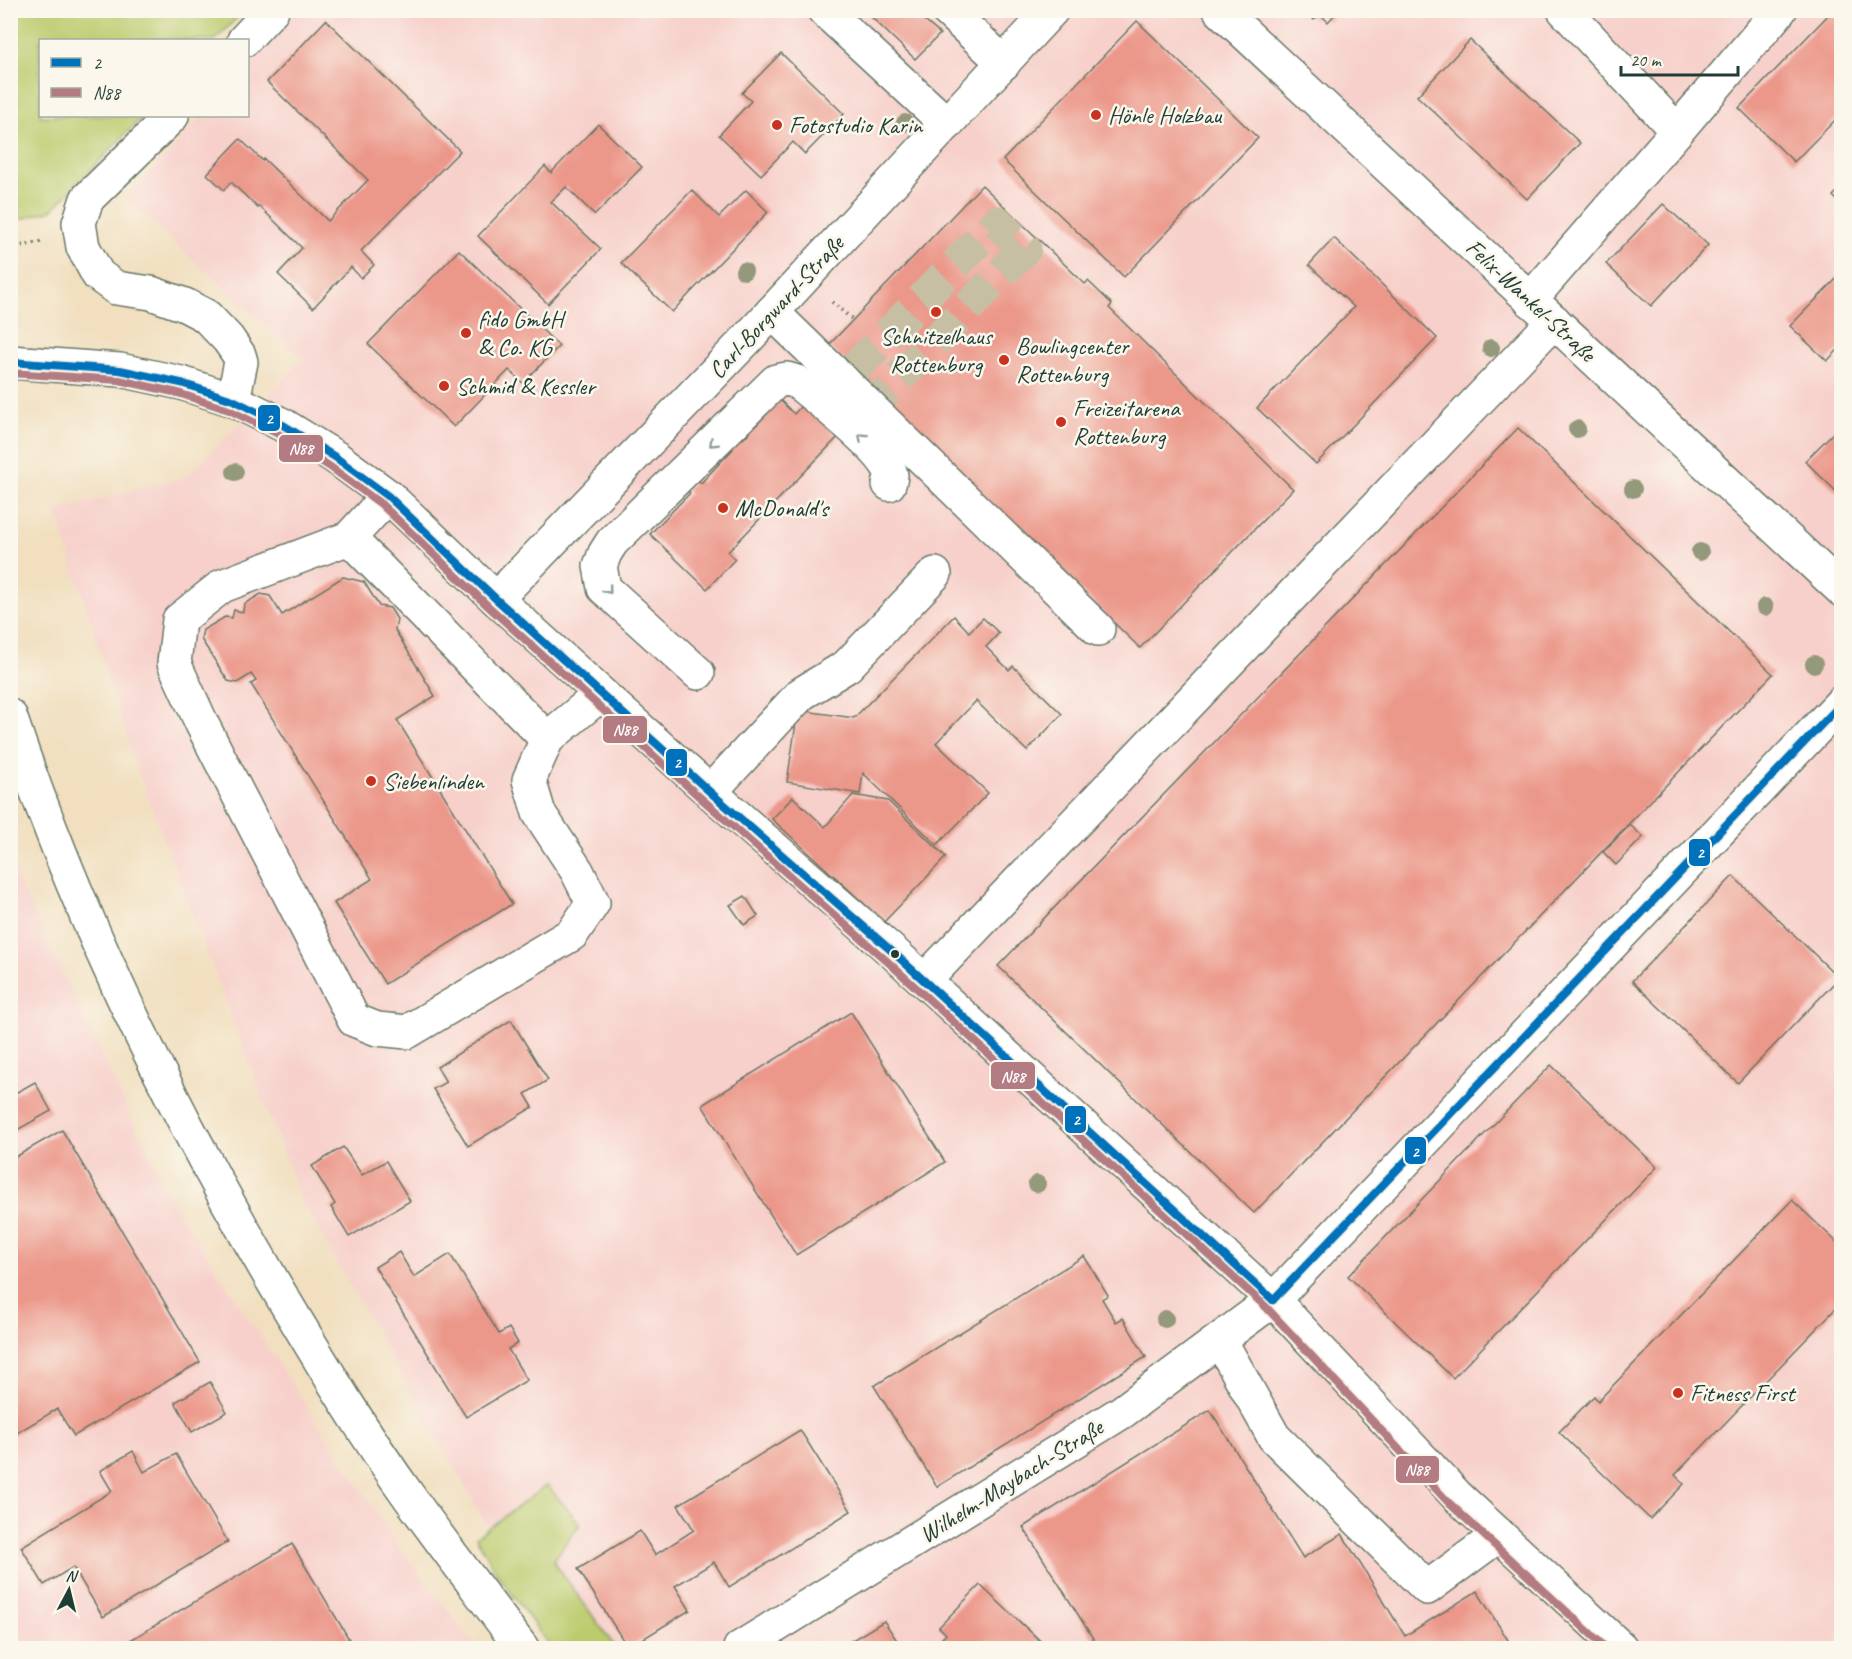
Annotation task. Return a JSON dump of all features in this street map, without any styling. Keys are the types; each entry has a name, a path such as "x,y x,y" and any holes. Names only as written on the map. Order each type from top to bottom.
{"street":[{"path":"245,39 272,10"},
{"path":"824,10 946,124"},
{"path":"947,10 1004,63"},
{"name":"Carl-Borgward-Straße","path":"496,599 772,312 1052,10"},
{"name":"Felix-Wankel-Straße","path":"1220,10 1842,590"},
{"path":"1564,10 1677,131"},
{"path":"1530,300 1780,10"},
{"path":"171,117 87,199 79,223 82,247 98,275 116,288 151,294 185,305 206,316 228,339 239,355 241,362 233,400"},
{"path":"772,312 847,375 875,402 1098,629"},
{"path":"924,981 1554,321"},
{"path":"10,362 120,370 181,383 233,400 283,425 335,457 388,496 496,599 924,981 1273,1300 1457,1496 1621,1648"},
{"path":"698,673 604,588 600,566 605,553 620,534 776,381 787,379 797,382 876,450 887,464 891,475 889,484"},
{"path":"388,496 349,538 222,586 179,620 174,663 202,724 354,1020 377,1029 407,1032 572,934 593,903 577,871 539,813 529,780 547,739 601,694"},
{"path":"349,538 547,739"},
{"path":"710,792 801,694 847,666 935,574"},
{"path":"1273,1300 1842,702"},
{"path":"10,716 95,936 164,1082 230,1208 378,1451 409,1497 522,1648"},
{"name":"Wilhelm-Maybach-Straße","path":"740,1648 1122,1412 1273,1300"},
{"path":"1220,1340 1274,1437 1427,1588 1499,1536"}],"shaded area":[{"path":"298,11 1841,11 1841,1648 580,1648 498,1545 302,1202 136,767 56,511 187,476 303,359 126,199 201,117 249,117 249,65"},
{"path":"10,858 18,880 172,1202 400,1548 477,1648 11,1648"}],"green space":[{"path":"11,10 244,10 216,39 39,39 39,117 142,117 52,210 11,222"},
{"path":"547,1485 580,1524 553,1561 616,1648 551,1648 496,1572 476,1537"}],"building":[{"path":"864,10 912,10 940,34 915,59"},
{"path":"1304,10 1339,10 1328,22 1320,14 1314,20"},
{"path":"1833,10 1842,10 1842,113 1794,162 1739,108"},
{"path":"326,20 460,151 361,251 374,265 361,278 351,267 313,308 278,274 302,248 231,182 224,190 207,174 240,139 328,221 368,180 267,82"},
{"path":"1137,21 1258,138 1124,277 1003,160"},
{"path":"1470,40 1580,143 1527,199 1417,96"},
{"path":"781,53 844,114 805,154 793,142 761,175 719,135 751,101 742,93"},
{"path":"598,124 642,167 595,215 566,187 551,202 601,249 548,304 478,236 545,166 551,173"},
{"name":"Freizeitarena Rottenburg","path":"982,185 1085,284 1088,281 1112,304 1109,308 1293,489 1140,648 828,346"},
{"path":"1842,187 1842,205 1833,196"},
{"path":"692,190 719,217 746,190 768,212 672,312 621,263"},
{"path":"1663,204 1708,245 1651,306 1606,264"},
{"path":"1334,238 1437,338 1316,464 1257,408 1354,307 1309,265"},
{"path":"459,250 559,346 523,383 509,370 454,427 368,344"},
{"path":"1842,273 1842,346 1827,361 1790,326"},
{"name":"McDonald's","path":"780,400 794,414 804,403 838,437 728,552 735,559 707,589 650,534 690,493 687,490 697,479 701,483 733,449 729,446 739,435 743,439"},
{"path":"1842,424 1842,497 1805,461"},
{"path":"1518,428 1773,674 1254,1213 998,966"},
{"path":"343,577 364,582 379,606 390,608 397,619 395,630 435,696 397,720 512,904 385,984 334,903 372,879 251,684 256,681 251,674 237,683 228,681 201,639 203,630 225,617 232,618 234,610 243,612 244,604 261,594 270,596 282,615"},
{"path":"954,616 969,632 983,618 999,633 986,647 1009,670 1013,666 1062,714 1027,751 976,701 936,743 988,793 937,845 863,773 860,794 787,782 798,710 854,718"},
{"path":"853,795 888,801 946,857 884,922 772,819 793,797 825,827"},
{"path":"1630,825 1643,837 1616,865 1603,852"},
{"path":"1733,876 1839,978 1738,1083 1632,981"},
{"path":"745,896 758,916 744,925 730,905"},
{"path":"851,1012 945,1162 796,1255 702,1105"},
{"path":"511,1020 548,1080 525,1094 533,1107 468,1146 433,1089 446,1082 437,1067"},
{"path":"1551,1065 1657,1167 1453,1378 1348,1276"},
{"path":"35,1082 51,1111 10,1134 10,1096"},
{"path":"62,1130 200,1362 74,1436 57,1409 10,1437 10,1160"},
{"path":"343,1147 362,1175 386,1161 410,1201 349,1237 331,1207 335,1204 312,1166"},
{"path":"1792,1200 1842,1247 1842,1302 1675,1475 1684,1484 1650,1519 1559,1432 1594,1396 1598,1401"},
{"path":"399,1252 414,1277 450,1254 499,1334 509,1328 518,1343 508,1349 527,1380 466,1417 375,1267"},
{"path":"1084,1256 1108,1295 1102,1299 1116,1322 1123,1318 1146,1357 937,1487 874,1386"},
{"path":"210,1382 227,1412 192,1432 175,1402"},
{"path":"1210,1410 1303,1558 1342,1534 1405,1636 1477,1591 1513,1648 1099,1648 1023,1527"},
{"path":"800,1430 851,1511 729,1587 714,1562 675,1586 690,1610 628,1648 578,1569 640,1531 655,1555 694,1530 678,1505"},
{"path":"133,1451 144,1472 176,1454 228,1542 103,1617 73,1567 44,1585 21,1547 112,1491 100,1471"},
{"path":"292,1544 349,1639 334,1648 117,1648"},
{"path":"980,1585 1048,1648 934,1647 946,1634 939,1627"},
{"path":"884,1621 902,1648 839,1648"}],"tunnel":[{"path":"853,370 997,222 1025,249 880,397"}],"transit line":[{"name":"2","path":"10,362 120,370 181,383 233,400 283,425 335,457 388,496 496,599 710,792 895,954 1273,1300"},
{"name":"N88","path":"10,373 119,380 178,393 229,410 278,434 329,466 381,504 489,607 703,800 888,962 1266,1307 1449,1503 1606,1648"},
{"name":"2","path":"1273,1300 1842,703"}],"place":[{"name":"Hönle Holzbau","path":"1096,115"},
{"name":"Fotostudio Karin","path":"777,125"},
{"name":"Schnitzelhaus Rottenburg","path":"936,312"},
{"name":"fido GmbH & Co. KG","path":"466,333"},
{"name":"Bowlingcenter Rottenburg","path":"1004,360"},
{"name":"Schmid & Kessler","path":"444,386"},
{"name":"Freizeitarena Rottenburg","path":"1061,422"},
{"name":"McDonald's","path":"723,508"},
{"name":"Siebenlinden","path":"371,781"},
{"name":"Fitness First","path":"1678,1393"}]}
